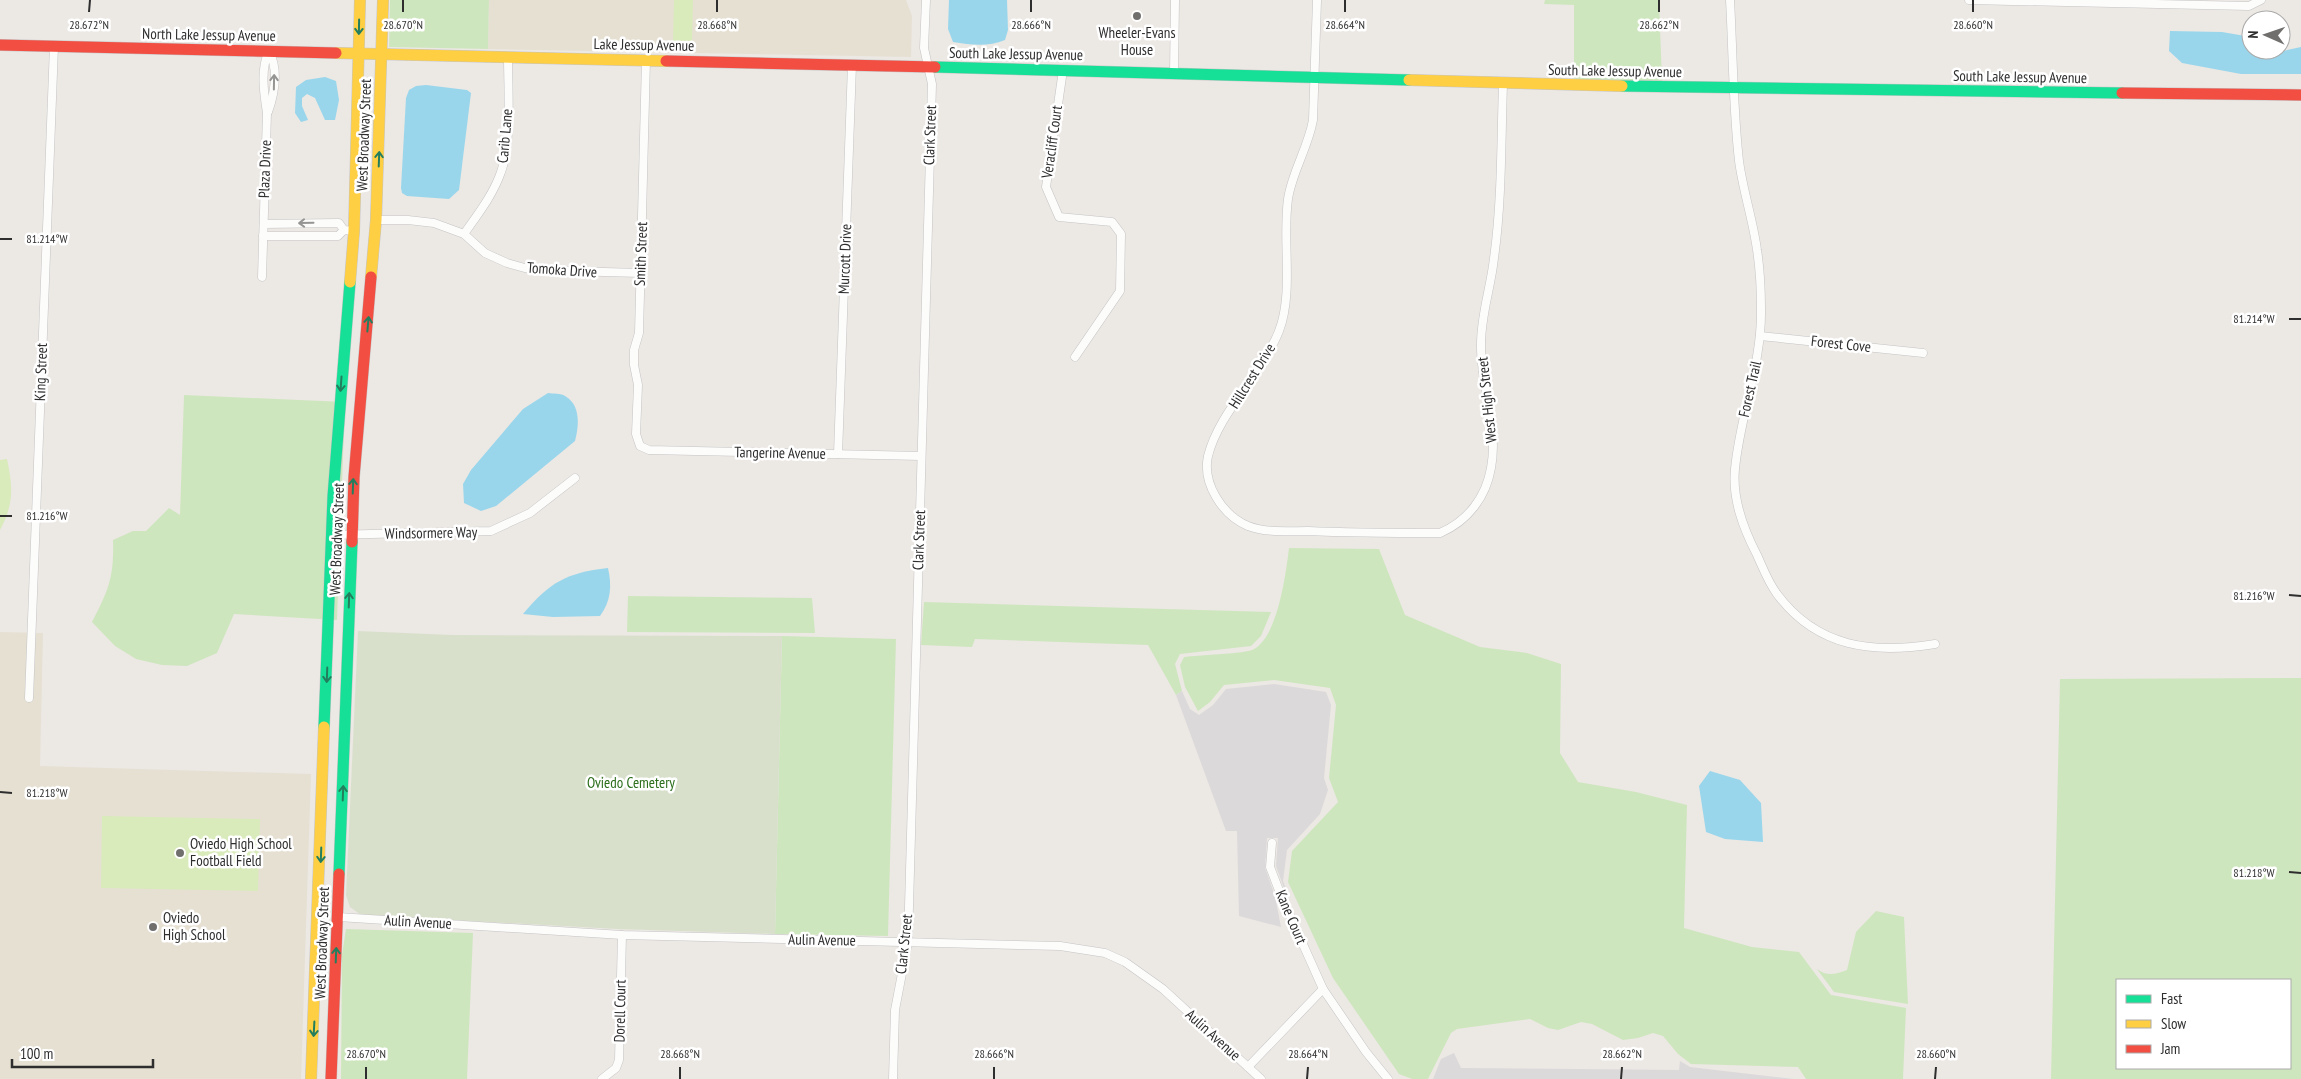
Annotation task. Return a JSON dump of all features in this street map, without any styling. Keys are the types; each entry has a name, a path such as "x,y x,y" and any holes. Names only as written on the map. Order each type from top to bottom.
{"street":[{"name":"West Broadway Street","path":"311,1079 317,962 331,535 341,380 360,0"},
{"name":"West Broadway Street","path":"331,1079 354,477 376,220 383,0"},
{"name":"Clark Street","path":"893,1079 895,1010 908,942 932,84 924,48 926,0"},
{"path":"1174,73 1175,0"},
{"name":"Hillcrest Drive","path":"1317,0 1316,76 1313,120 1309,139 1293,180 1288,200 1285,308 1280,329 1270,352 1216,435 1208,457 1207,478 1216,499 1230,514 1246,525 1274,530 1368,533"},
{"name":"Forest Trail","path":"1730,0 1739,163 1757,250 1761,310 1757,361 1739,438 1735,470 1736,497 1746,534 1775,592 1788,609 1811,627 1852,645 1896,650 1935,644"},
{"path":"1969,0 2249,6 2260,0"},
{"name":"North Lake Jessup Avenue","path":"0,45 358,54"},
{"name":"King Street","path":"29,698 54,46"},
{"name":"Plaza Drive","path":"262,277 267,113 274,94 275,62 269,52"},
{"name":"Lake Jessup Avenue","path":"358,54 929,67"},
{"name":"Carib Lane","path":"464,234 493,191 502,170 508,120 508,58"},
{"name":"Smith Street","path":"640,446 636,434 638,385 634,366 638,333 646,60"},
{"name":"Murcott Drive","path":"838,454 852,65"},
{"name":"South Lake Jessup Avenue","path":"929,67 1316,76 1503,84 2301,95"},
{"name":"Veracliff Court","path":"1062,70 1046,187 1059,216 1112,222 1120,234 1120,291 1075,357"},
{"name":"West High Street","path":"1368,533 1440,533 1457,526 1471,512 1485,488 1492,467 1493,438 1483,382 1480,345 1483,310 1494,259 1503,84"},
{"name":"Tomoka Drive","path":"376,220 408,220 434,223 464,234 485,253 507,263 532,270 640,274"},
{"path":"263,236 338,236 349,230 338,223 264,224"},
{"name":"Forest Cove","path":"1760,336 1923,353"},
{"name":"Tangerine Avenue","path":"640,446 649,450 921,456"},
{"name":"Windsormere Way","path":"331,535 491,531 530,513 575,478"},
{"name":"Kane Court","path":"1272,843 1270,867 1323,989 1366,1052 1388,1079"},
{"path":"320,880 327,887 326,903 338,917"},
{"name":"Aulin Avenue","path":"338,917 622,936 1060,946 1105,953 1125,962 1163,989 1261,1079"},
{"name":"Dorell Court","path":"602,1079 616,1068 620,1060 622,936"},
{"path":"317,962 328,977 328,991 335,1004"},
{"path":"1248,1067 1323,989"}],"shaded area":[{"path":"489,0 906,0 912,16 911,57 488,49"},
{"name":"Oviedo High School","path":"0,632 43,633 40,766 311,774 301,1079 0,1079"},
{"path":"1274,684 1326,692 1331,705 1324,778 1328,790 1320,814 1287,850 1283,881 1287,891 1285,891 1276,866 1278,838 1267,838 1265,868 1275,896 1281,927 1239,916 1237,831 1226,831 1176,695 1182,691 1190,709 1199,715 1213,705 1226,689"},
{"path":"1454,1053 1461,1068 1679,1070 1680,1061 1690,1067 1794,1079 1433,1079 1441,1059"}],"green space":[{"path":"390,0 489,0 488,49 389,47"},
{"path":"674,0 693,0 692,43 673,42"},
{"path":"1545,0 1659,0 1662,82 1574,80 1574,5 1544,4"},
{"path":"184,395 345,402 337,620 234,614 217,653 187,666 162,665 136,659 115,646 92,622 103,600 109,582 113,564 113,540 133,531 146,531 169,508 180,515"},
{"path":"7,459 11,495 8,512 0,530 0,460"},
{"path":"1289,548 1379,549 1405,615 1480,647 1527,653 1561,664 1560,753 1578,782 1636,792 1687,805 1684,928 1752,947 1799,952 1831,995 1906,1008 1903,1079 1806,1079 1798,1067 1691,1064 1678,1054 1663,1036 1653,1033 1623,1040 1592,1024 1581,1022 1558,1030 1548,1028 1530,1019 1457,1029 1451,1033 1428,1079 1412,1079 1399,1074 1333,978 1288,882 1292,851 1338,802 1329,778 1336,705 1330,688 1274,680 1224,685 1210,702 1198,711 1185,687 1180,665 1184,657 1252,650 1261,643 1268,633 1279,604"},
{"path":"628,596 812,598 815,633 627,632"},
{"path":"924,602 1271,612 1261,636 1251,646 1180,654 1175,664 1182,691 1176,695 1148,645 975,639 972,647 921,645"},
{"name":"Oviedo Cemetery","path":"358,631 452,635 782,636 775,934 617,929 361,915 350,907 346,895"},
{"path":"782,636 896,639 888,936 775,934"},
{"path":"2301,678 2301,1079 2051,1079 2060,679"},
{"name":"Oviedo High School Football Field","path":"102,816 260,819 258,891 101,888"},
{"path":"1876,911 1904,917 1908,1004 1834,992 1817,969 1828,974 1836,974 1847,970 1856,932"},
{"path":"346,929 473,933 467,1079 341,1079 342,955"}],"water":[{"path":"949,0 1007,0 1008,30 1005,40 979,45 953,42 948,29"},
{"path":"2170,31 2222,32 2241,35 2241,60 2291,60 2291,49 2301,47 2301,74 2241,74 2182,63 2169,51"},
{"path":"325,77 336,81 339,100 335,120 325,120 315,98 307,94 302,98 302,106 308,120 301,122 295,113 296,87 306,80"},
{"path":"426,85 467,90 471,93 459,190 449,199 407,196 402,193 406,98 409,90 416,86"},
{"path":"548,393 563,395 574,405 578,416 575,441 496,506 481,511 464,503 463,484 471,470 523,409"},
{"path":"608,568 610,593 600,616 553,617 523,614 542,594 560,581 581,573"},
{"path":"1710,771 1740,780 1761,803 1763,842 1725,839 1706,832 1699,786"}],"traffic: fast":[{"path":"935,67 1409,80"},
{"path":"1622,86 2122,93"},
{"path":"324,727 333,496 350,282"},
{"path":"339,874 352,542"}],"traffic: slow":[{"path":"350,282 354,231 360,0"},
{"path":"371,277 376,220 383,0"},
{"path":"336,53 666,61"},
{"path":"1409,80 1622,86"},
{"path":"311,1079 324,727"}],"traffic: jam":[{"path":"0,45 336,53"},
{"path":"666,61 935,67"},
{"path":"2122,93 2301,95"},
{"path":"352,542 354,477 371,277"},
{"path":"331,1079 339,874"}],"place":[{"name":"Wheeler-Evans House","path":"1137,16"},
{"name":"Oviedo High School Football Field","path":"180,853"},
{"name":"Oviedo High School","path":"153,927"}]}
